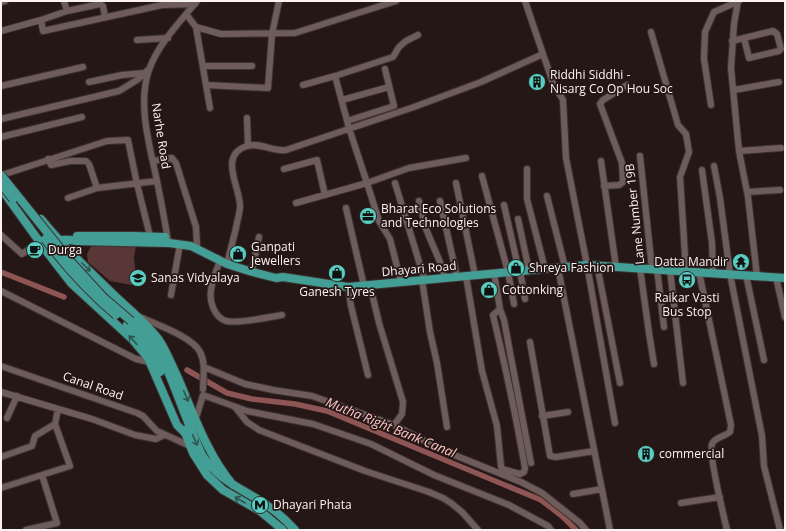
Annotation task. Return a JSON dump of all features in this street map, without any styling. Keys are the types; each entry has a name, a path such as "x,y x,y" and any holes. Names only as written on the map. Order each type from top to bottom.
{"main road":[{"path":"2,174 58,240 117,298 132,320 148,337 164,362 202,455 211,468 233,485 276,511 295,530"},
{"path":"2,174 70,261 104,297 160,342 172,364 214,459 223,474 233,485"},
{"path":"1,184 66,265 100,301 132,320 138,334 152,354 190,446 201,468 223,490 260,511 284,530"},
{"path":"1,189 4,199 71,283 132,339 149,362 177,425 186,434"},
{"name":"Dhayari Road","path":"70,239 75,236 95,235 150,236 197,245 228,261 276,278 283,277 348,287 587,265 781,277"},
{"name":"Dhayari Road","path":"41,244 70,239 76,241 168,240 190,246 220,260 253,266 277,273 283,277"}],"street":[{"path":"1,2 5,1"},
{"path":"64,1 67,12"},
{"path":"206,85 268,88 272,34 279,1"},
{"path":"196,27 221,34 295,33 396,1"},
{"path":"525,1 553,83 563,100 566,158 615,423"},
{"path":"739,1 732,41 731,68 739,151 747,192 757,276"},
{"path":"711,105 704,59 705,32 714,12 739,1"},
{"path":"41,20 43,31 162,5 196,3"},
{"name":"Narhe Road","path":"168,240 144,109 144,86 149,68 168,38 196,3"},
{"path":"1,31 100,4 103,6 105,17"},
{"path":"186,14 196,27 210,108"},
{"path":"651,32 678,125 686,134 689,152 680,177 686,271"},
{"path":"732,41 744,38 775,32 780,49 779,51 749,58 744,38"},
{"path":"303,85 393,57 403,44 418,35"},
{"path":"137,40 168,38"},
{"path":"228,261 240,206 232,176 234,157 237,152 248,146 282,150 481,82 543,54"},
{"path":"203,66 252,66"},
{"path":"1,86 83,68"},
{"path":"1,119 119,91 137,80 149,68"},
{"path":"347,120 394,106 385,69"},
{"path":"90,82 122,75 144,73"},
{"path":"335,76 349,128 367,183 380,220 390,239 401,282"},
{"path":"734,90 779,82"},
{"path":"604,186 619,185 623,182 622,163 600,104 602,100 626,85"},
{"path":"342,100 389,87"},
{"path":"1,137 82,117"},
{"path":"247,118 248,146"},
{"path":"2,174 107,141 128,140 150,236"},
{"path":"739,151 781,148"},
{"name":"Lane Number 19B","path":"640,156 654,269 664,327"},
{"path":"153,161 172,158 176,163 196,227 197,245"},
{"path":"296,203 367,183 409,168 466,158"},
{"path":"48,159 51,165 70,161 86,161 97,188"},
{"path":"284,169 317,160 325,194"},
{"path":"600,162 616,267"},
{"path":"714,166 720,198 730,274 762,436 764,466 780,530"},
{"path":"527,169 527,199 545,269"},
{"path":"702,170 712,243 713,273"},
{"path":"482,176 508,272 514,304"},
{"path":"68,198 97,188 157,182"},
{"path":"395,183 424,278 422,280 430,332 437,363 447,427"},
{"path":"456,183 476,275"},
{"path":"747,192 780,190"},
{"path":"547,196 610,530"},
{"path":"419,201 426,229 445,278"},
{"path":"440,201 457,277"},
{"path":"504,205 520,271 525,299"},
{"path":"346,208 367,286 403,402 402,414 394,425"},
{"path":"518,219 529,270"},
{"path":"1,235 22,254 41,244"},
{"path":"253,266 259,237"},
{"path":"171,295 180,244"},
{"path":"220,260 211,289 210,298 215,311 223,319 228,321 238,321 282,315"},
{"path":"597,265 620,384"},
{"path":"640,268 654,364"},
{"path":"670,270 683,383"},
{"path":"699,272 731,425 730,432 717,439 712,443 711,447 727,530"},
{"path":"494,274 531,463"},
{"path":"746,275 764,360"},
{"path":"466,276 482,371 497,426 501,466 502,469 520,474 524,472 525,468 506,366 493,314 500,309"},
{"path":"781,277 785,317"},
{"path":"348,287 351,306 368,375"},
{"path":"1,291 136,359 149,362"},
{"path":"132,320 188,339 200,352 204,367 203,392 196,418"},
{"path":"530,342 548,453 551,457 556,457 594,451"},
{"name":"Canal Road","path":"1,366 137,413 143,416 157,431 190,446"},
{"path":"204,367 249,385 312,396 394,425 442,450 521,482 542,493 580,523 586,530"},
{"path":"1,392 92,419 135,435 154,439 164,435"},
{"path":"203,392 247,411 313,424 371,444 434,475 510,505 548,526 551,530"},
{"path":"7,418 17,396"},
{"path":"234,406 247,422 259,430 364,471 443,498 462,512 478,530"},
{"path":"1,488 70,466 55,424 58,409"},
{"path":"542,416 568,412"},
{"path":"1,457 32,446 35,436 55,424"},
{"path":"26,530 57,523 42,475"},
{"path":"573,494 602,489"},
{"path":"681,503 720,497"}],"shaded area":[{"path":"136,245 134,258 137,286 110,281 88,262 87,254 91,246"}],"waterway":[{"name":"Mutha Right Bank Canal","path":"1,272 64,297"},
{"name":"Mutha Right Bank Canal","path":"187,370 227,393 252,399 295,404 327,411 541,500 562,516 576,530"}],"place":[{"name":"Riddhi Siddhi - Nisarg Co Op Hou Soc","path":"537,82"},
{"name":"Bharat Eco Solutions and Technologies","path":"368,216"},
{"name":"Durga","path":"35,250"},
{"name":"Ganpati Jewellers","path":"238,254"},
{"name":"Datta Mandir","path":"741,262"},
{"name":"Shreya Fashion","path":"516,268"},
{"name":"Ganesh Tyres","path":"337,273"},
{"name":"Sanas Vidyalaya","path":"138,278"},
{"name":"Raikar Vasti Bus Stop","path":"687,280"},
{"name":"Cottonking","path":"489,290"},
{"name":"commercial","path":"646,454"},
{"name":"Dhayari Phata","path":"260,505"}]}
